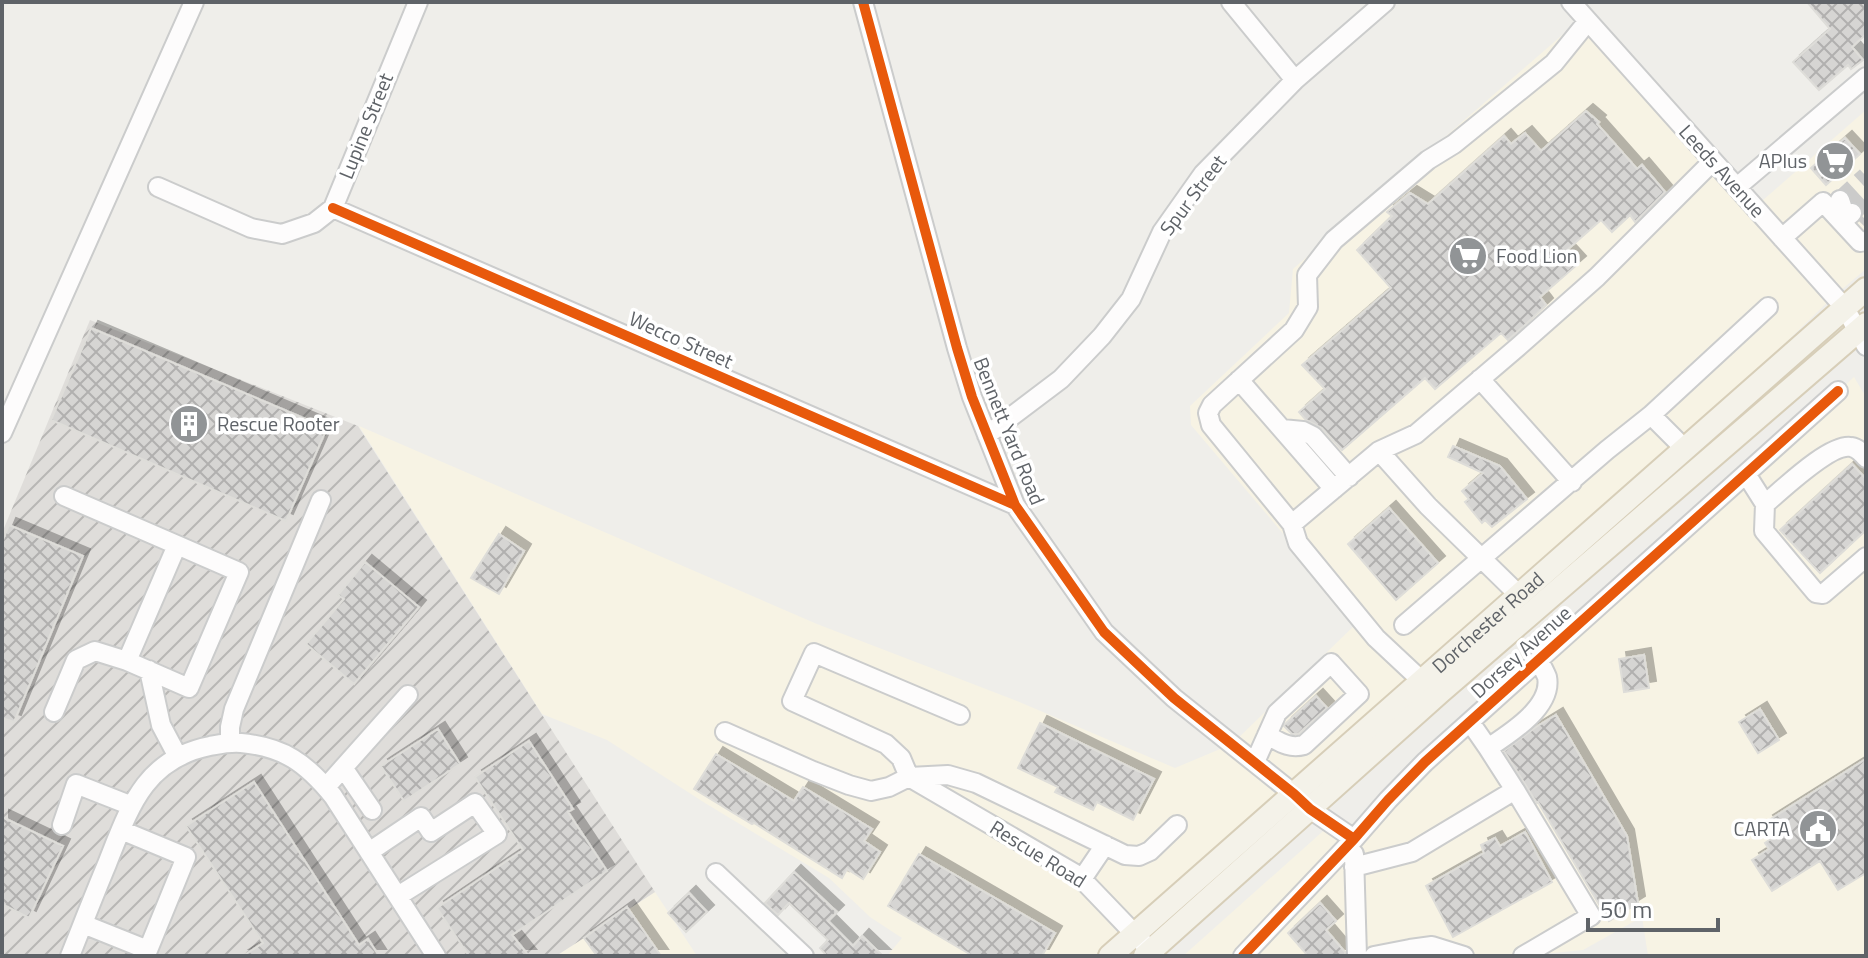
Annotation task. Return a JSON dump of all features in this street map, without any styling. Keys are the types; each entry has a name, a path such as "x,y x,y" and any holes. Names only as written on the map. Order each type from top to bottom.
{"main road":[{"name":"Dorchester Road","path":"1110,956 1302,801 1526,603 1685,449 1866,289"},
{"name":"Dorchester Road","path":"1148,953 1422,681 1526,603 1863,334"}],"street":[{"path":"2,433 194,2"},
{"name":"Lupine Street","path":"333,208 418,2"},
{"name":"Bennett Yard Road","path":"863,2 957,348 1015,505 1104,632 1174,698 1354,839"},
{"path":"1231,2 1295,80"},
{"name":"Spur Street","path":"987,435 1061,379 1102,336 1131,299 1162,232 1203,174 1295,80 1385,2"},
{"name":"Leeds Avenue","path":"1571,2 1845,308 1863,334"},
{"path":"1422,681 1376,638 1298,543 1292,524 1211,425 1208,413 1212,405 1294,330 1308,307 1307,275 1334,240 1428,160 1454,144 1554,63 1588,21"},
{"path":"1737,187 1866,77"},
{"path":"1292,524 1379,451 1416,434 1480,379 1597,277 1713,161"},
{"path":"158,187 251,228 282,234 314,223 333,208"},
{"path":"1782,238 1823,202 1851,220"},
{"name":"Wecco Street","path":"333,208 1015,505"},
{"path":"1404,625 1651,415 1768,307"},
{"path":"1480,379 1572,482"},
{"path":"1239,380 1282,429 1342,483"},
{"name":"Dorsey Avenue","path":"1243,956 1425,762 1838,391"},
{"path":"1651,415 1685,449"},
{"path":"1765,504 1814,463 1836,449 1854,447 1866,458"},
{"path":"1379,451 1428,506 1526,603"},
{"path":"1746,474 1765,504 1764,531 1816,593 1823,594 1866,557"},
{"path":"54,712 76,660 95,651 127,661 189,688 239,572 64,496"},
{"path":"230,742 234,709 321,500"},
{"path":"127,661 177,545"},
{"path":"909,777 901,758 886,744 792,701 814,653 960,715"},
{"path":"1488,748 1532,715 1541,702 1547,678 1539,660"},
{"path":"1255,762 1267,735 1277,713 1331,663 1359,694 1304,745 1288,746 1267,735"},
{"path":"149,670 161,725 178,757"},
{"path":"326,787 408,695"},
{"path":"1470,722 1591,916 1525,956"},
{"path":"725,732 837,780 871,791 889,787 909,777 948,775 976,783 1125,855 1139,856 1150,851 1177,825"},
{"path":"70,956 121,830 145,783 164,765 191,750 230,742 262,745 287,754 310,770 326,787 436,956"},
{"path":"344,769 372,810"},
{"name":"Rescue Road","path":"909,777 1082,879 1135,934 1148,953"},
{"path":"62,825 76,784 132,806"},
{"path":"1354,867 1412,852 1515,790"},
{"path":"998,829 1012,800"},
{"path":"369,852 421,817 431,832 475,803 497,834 398,896"},
{"path":"83,924 148,950 181,871 186,857 121,830"},
{"path":"1354,839 1357,956"},
{"path":"1082,879 1105,845"},
{"path":"716,873 804,956"},
{"path":"1374,956 1432,946 1464,956"}],"shaded area":[{"path":"1584,16 1755,207 1866,110 1866,269 1095,956 887,956 902,938 870,917 829,878 607,740 542,714 359,426 817,624 1017,701 1175,768 1232,744 1358,622 1191,425 1190,406 1289,313 1293,269"},
{"path":"90,320 358,426 655,892 556,956 2,956 2,533"},
{"path":"1854,377 1866,397 1866,956 1648,956 1642,917 1583,950 1523,956 1464,956 1432,946 1374,956 1183,956 1331,824 1353,839"},
{"path":"655,892 697,956 556,956"}],"building":[{"path":"1807,2 1866,2 1866,34 1852,47 1863,60 1851,69 1848,65 1819,90 1793,62 1830,29"},
{"path":"1586,111 1599,122 1597,124 1637,169 1642,165 1665,192 1635,222 1630,215 1612,232 1601,220 1567,250 1579,263 1540,297 1546,305 1508,340 1501,333 1435,389 1425,378 1342,450 1322,428 1306,420 1299,412 1325,389 1302,365 1391,288 1357,250 1392,216 1387,212 1410,193 1428,204 1504,136 1511,144 1525,133 1541,151"},
{"name":"APlus","path":"1845,138 1860,154 1826,185 1811,168"},
{"name":"Rescue Rooter","path":"91,328 327,428 286,521 51,420"},
{"path":"1453,446 1500,466 1527,499 1492,527 1485,520 1482,523 1465,502 1469,499 1462,491 1483,473 1448,457"},
{"path":"1852,464 1866,479 1866,530 1820,573 1780,530"},
{"path":"1389,508 1438,563 1396,600 1348,544"},
{"path":"9,525 83,556 14,722 2,718 2,542"},
{"path":"499,534 524,551 499,594 471,578"},
{"path":"365,562 419,607 354,684 306,644 344,599 338,595"},
{"path":"1644,655 1649,688 1624,692 1619,659"},
{"path":"1316,696 1327,708 1298,734 1292,734 1285,724"},
{"path":"1760,709 1779,740 1758,753 1739,722"},
{"path":"1556,715 1627,836 1638,903 1609,921 1504,751"},
{"path":"1040,723 1154,779 1133,820 1097,802 1093,810 1055,792 1058,787 1018,768"},
{"path":"438,729 460,764 404,801 381,766"},
{"path":"529,741 573,809 568,812 607,871 512,935 529,956 469,956 437,908 523,850 475,777"},
{"path":"716,754 794,801 803,787 872,829 864,841 880,852 863,879 847,869 842,878 694,789"},
{"name":"CARTA","path":"1866,759 1866,873 1838,890 1820,861 1772,891 1752,860 1769,849 1765,843 1775,836 1766,822"},
{"path":"254,782 359,945 368,939 379,956 243,956 263,943 186,826"},
{"path":"2,817 63,846 29,918 2,904"},
{"path":"1525,832 1552,882 1453,937 1426,886 1484,853 1481,845 1495,838 1500,846"},
{"path":"919,854 1055,933 1042,956 973,956 888,906"},
{"path":"794,872 837,912 828,921 853,946 862,936 883,956 827,956 820,948 828,940 789,903 778,915 765,903"},
{"path":"689,893 707,912 686,932 668,913"},
{"path":"1320,903 1336,921 1326,930 1345,956 1308,956 1288,933"},
{"path":"627,907 661,956 597,956 584,938"}],"tunnel":[{"path":"1840,200 1866,176"},
{"path":"1852,213 1866,200"},
{"path":"1862,224 1866,220"}],"cycle path":[{"path":"863,2 957,348 972,397 1015,505 1104,632 1174,698 1310,809 1354,839"},
{"path":"333,208 1015,505"},
{"path":"1243,956 1425,762 1838,391"}],"place":[{"name":"APlus","path":"1835,161"},
{"name":"Food Lion","path":"1468,256"},
{"name":"Rescue Rooter","path":"189,424"},
{"name":"CARTA","path":"1818,829"}]}
